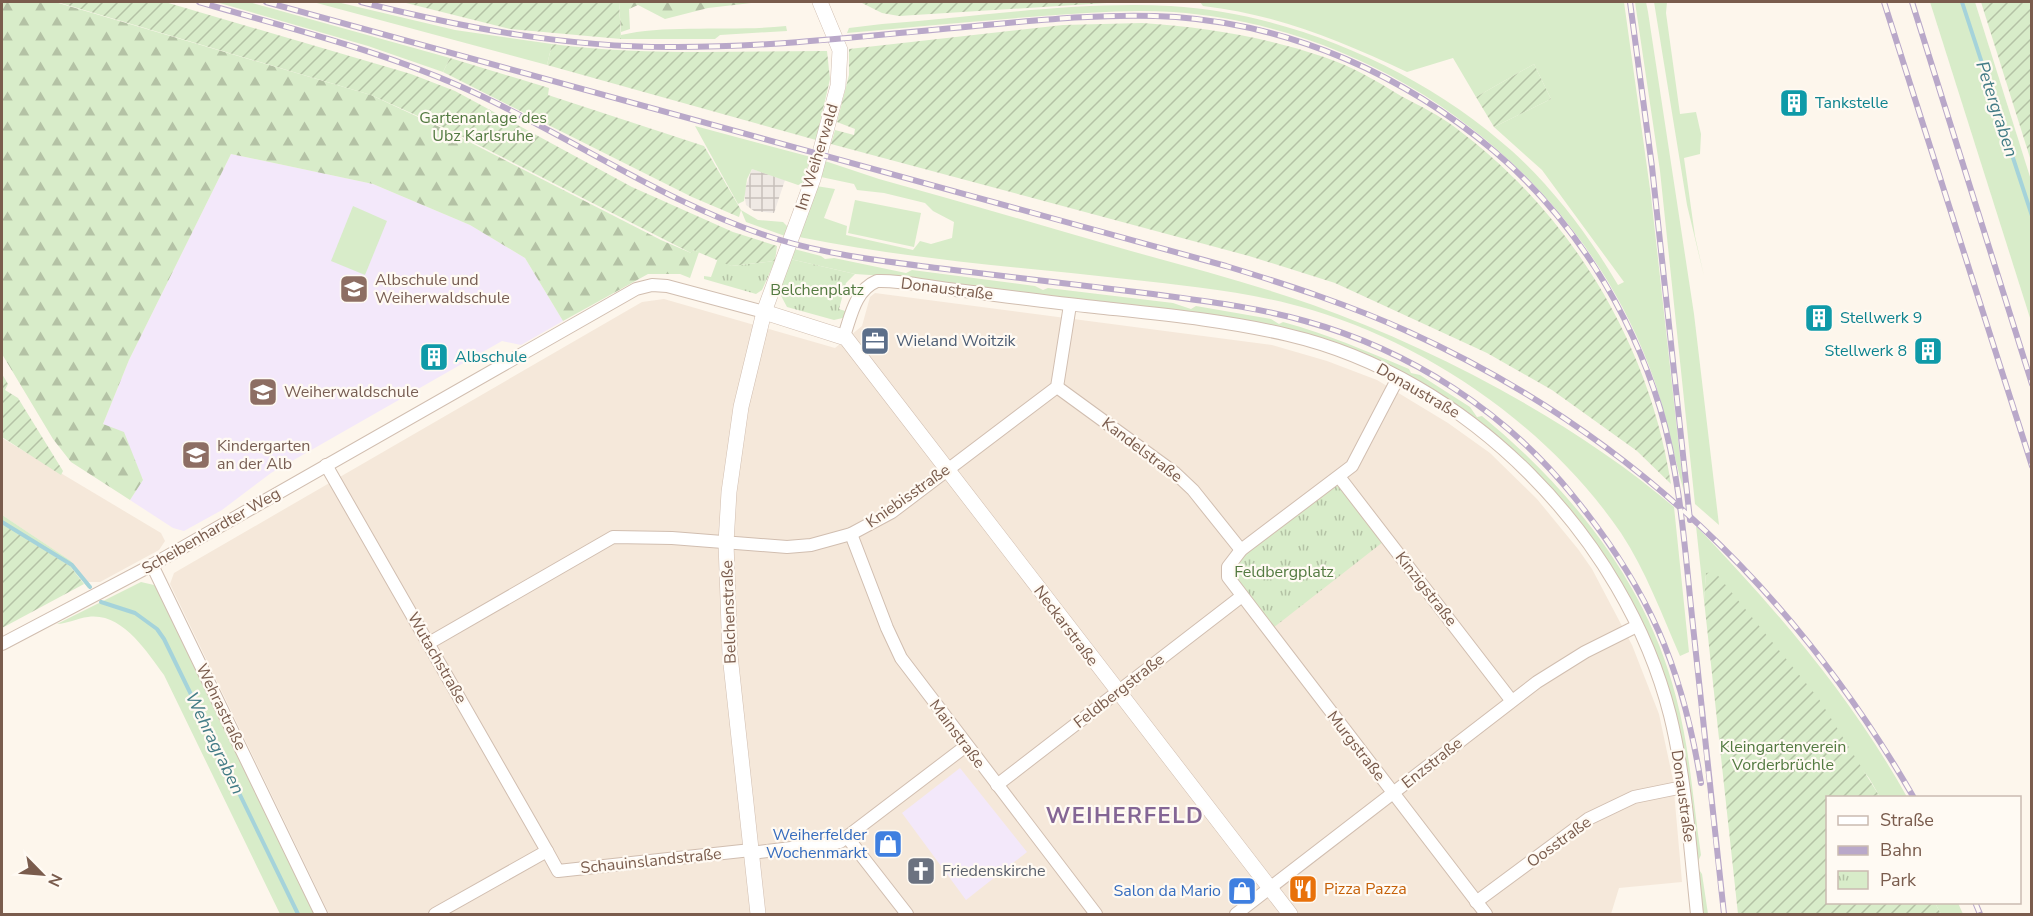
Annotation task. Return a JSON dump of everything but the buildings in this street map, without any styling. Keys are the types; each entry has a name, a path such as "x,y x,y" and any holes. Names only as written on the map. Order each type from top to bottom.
{"street":[{"name":"Im Weiherwald","path":"764,312 813,179 838,86 840,50 820,2"},
{"name":"Donaustraße","path":"844,336 859,296 864,289 877,281 1203,320 1289,335 1338,351 1398,378 1464,418 1518,461 1569,517 1615,584 1638,626 1669,713 1683,787 1697,915"},
{"name":"Scheibenhardter Weg","path":"2,644 152,565 636,290 652,285 667,285 764,312"},
{"path":"1057,387 1070,305"},
{"path":"764,312 844,336"},
{"name":"Belchenstraße","path":"758,915 732,690 726,543 739,418 764,312"},
{"name":"Neckarstraße","path":"844,336 1290,915"},
{"path":"1242,596 1228,577 1228,567 1241,550 1340,478 1352,466 1398,378"},
{"name":"Kniebisstraße","path":"429,643 613,537 672,538 787,547 829,541 851,534 892,512 1057,387"},
{"name":"Kandelstraße","path":"1057,387 1175,473 1193,490 1241,550"},
{"name":"Wutachstraße","path":"326,465 546,851"},
{"name":"Kinzigstraße","path":"1340,478 1511,700"},
{"name":"Mainstraße","path":"851,534 901,658 1096,915"},
{"name":"Wehrastraße","path":"152,565 321,915"},
{"name":"Feldbergstraße","path":"997,785 1242,596"},
{"name":"Murgstraße","path":"1242,596 1486,915"},
{"name":"Enzstraße","path":"1236,915 1511,700 1571,660 1638,626"},
{"name":"Schauinslandstraße","path":"546,851 558,871 830,845 847,837 966,746"},
{"name":"Oosstraße","path":"1476,902 1588,819 1634,797 1683,787"},
{"path":"847,837 907,915"},
{"path":"435,915 546,851"}],"shaded area":[{"name":"Albschule und Weiherwaldschule","path":"231,154 373,184 470,225 525,258 563,321 521,345 502,341 271,473 222,510 184,531 173,528 130,500 143,479 103,424 129,360"},
{"path":"752,169 785,180 774,213 754,211 746,205 744,192"},
{"path":"875,293 1272,345 1327,361 1377,380 1448,423 1490,453 1537,499 1578,549 1592,569 1632,645 1659,714 1673,780 1682,882 1619,888 1611,914 329,914 170,584 174,573 642,302 664,299 835,348 862,326 870,297"},
{"path":"2,438 161,533 165,541 159,550 100,582 88,582 71,561 2,515"},
{"path":"960,768 1027,852 966,900 902,813"}],"green space":[{"path":"2,2 55,2 371,95 448,131 661,240 691,253 692,250 699,252 690,278 680,274 648,274 563,321 525,258 470,225 373,184 231,154 129,360 103,424 124,432 143,480 130,500 71,462 53,439 2,354"},
{"name":"Gartenanlage des Ubz Karlsruhe","path":"57,2 165,2 411,74 455,91 632,187 733,232 777,246 775,261 731,266 693,250 691,253 449,130 371,95"},
{"path":"216,2 249,2 450,58 443,72 368,46"},
{"path":"313,2 337,2 455,30 552,44 547,65"},
{"path":"402,2 619,2 621,39 510,29"},
{"path":"619,2 760,2 708,8 665,19 638,5 629,9 630,29 621,32"},
{"path":"860,2 1122,2 899,16 882,13"},
{"path":"1200,2 1624,2 1651,196 1684,492 1664,413 1649,366 1616,295 1573,230 1521,171 1462,121 1396,79 1325,46 1251,23 1173,12 1091,13 847,33 849,28 882,24 1063,8 1135,5 1216,11 1262,20 1308,34 1396,71 1438,95 1476,122 1512,151 1542,181 1583,231 1618,285 1624,282 1542,170 1494,127 1551,99 1534,64 1476,97 1453,58 1407,72 1308,30 1231,10 1203,6"},
{"path":"1635,2 1646,2 1648,12 1694,314 1719,525 1695,504 1660,171"},
{"path":"1654,2 1667,2 1666,13 1680,114 1696,112 1701,134 1700,154 1684,158 1695,236 1704,276 1687,205"},
{"path":"1930,2 1975,2 2031,180 2031,321"},
{"path":"1981,2 2031,2 2031,161"},
{"path":"1142,23 1235,34 1302,50 1334,61 1364,74 1443,119 1497,162 1535,200 1569,241 1598,285 1624,332 1644,381 1660,431 1671,484 1637,451 1552,390 1487,353 1335,283 1249,256 831,144 835,130 854,135 855,129 837,122 849,75 849,49 1063,25"},
{"path":"786,26 787,31 720,35 715,39 621,39 621,35 659,30"},
{"path":"552,44 655,51 827,51 830,79 816,140 547,65"},
{"path":"450,58 549,88 548,95 704,146 741,210 739,217 692,197 443,72"},
{"path":"1534,64 1551,99 1494,127 1476,97"},
{"path":"695,126 811,157 802,184 798,185 752,169 747,179 744,201 738,204"},
{"path":"825,161 879,179 1291,297 1408,343 1503,391 1594,446 1674,507 1689,652 1680,656 1638,562 1621,533 1592,495 1560,459 1524,426 1485,396 1444,369 1401,345 1357,326 1312,310 1266,299 1173,284 921,257 799,237 816,186 835,189 824,218 847,226 846,235 913,250 920,241 931,244 952,238 954,222 933,211 925,203 884,193 857,190 854,184 821,177"},
{"path":"855,200 921,213 914,247 848,233"},
{"path":"353,206 387,221 365,275 331,261"},
{"path":"741,210 758,220 783,222 789,228 785,236 746,222"},
{"path":"794,249 825,259 834,258 906,273 912,270 1035,286 1043,290 1048,288 1173,303 1191,309 1196,306 1271,319 1279,324 1283,322 1331,337 1409,369 1411,373 1420,375 1470,407 1477,417 1482,416 1515,444 1575,507 1602,541 1646,615 1663,655 1681,717 1701,855 1698,867 1702,874 1708,914 1702,914 1696,857 1649,639 1638,614 1579,520 1490,431 1319,340 885,276 855,274 790,259"},
{"path":"718,258 731,266 775,261 762,290 756,294 704,279 704,276 711,277"},
{"name":"Belchenplatz","path":"790,259 855,274 846,283 839,309 848,312 847,317 834,320 787,307 779,292"},
{"path":"2,374 8,384 5,390 18,398 63,471 61,475 2,437"},
{"name":"Feldbergplatz","path":"1338,485 1383,542 1273,628 1240,587 1235,574 1237,565 1246,553"},
{"path":"2,515 71,561 91,586 88,588 70,566 2,523"},
{"path":"2,523 70,566 84,584 2,628"},
{"path":"1696,526 1755,589 1810,654 1861,723 1906,796 1879,796 1869,778 1706,573 1704,600"},
{"name":"Kleingartenverein Vorderbrüchle","path":"1715,572 1819,699 1879,796 1826,796 1826,904 1936,904 1941,914 1738,914 1704,600 1706,573"},
{"path":"141,582 154,585 158,590 316,914 280,914 164,675 141,645 123,627 100,617 88,617 57,624"},
{"path":"1936,904 1958,904 1963,914 1941,914"}],"waterway":[{"name":"Petergraben","path":"1962,2 2032,216"},
{"path":"2,522 72,565 90,587"},
{"name":"Wehragraben","path":"101,602 135,613 157,629 164,639 298,914"}],"railway":[{"path":"199,2 339,42 442,78 512,111 699,209 777,239 876,260 1153,294 1268,312 1344,333 1418,367 1487,412 1518,438 1574,497 1623,564 1658,631 1672,666 1684,702 1701,783"},
{"path":"266,2 1226,266 1319,296 1409,332 1488,372 1563,417 1633,468 1699,524 1759,586 1816,652 1867,723 1913,796"},
{"path":"361,2 518,35 597,44 677,47 793,42 1081,17 1176,17 1220,22 1305,43 1346,59 1423,99 1494,151 1549,205 1573,235 1615,301 1647,372 1660,408 1678,489 1724,914"},
{"path":"1630,2 1652,167 1690,520"},
{"path":"1884,2 2032,466"},
{"path":"1912,2 2032,384"},
{"path":"1976,904 1980,914"}],"place":[{"name":"Tankstelle","path":"1794,103"},
{"name":"Albschule und Weiherwaldschule","path":"354,289"},
{"name":"Stellwerk 9","path":"1819,318"},
{"name":"Wieland Woitzik","path":"875,341"},
{"name":"Stellwerk 8","path":"1928,351"},
{"name":"Albschule","path":"434,357"},
{"name":"Weiherwaldschule","path":"263,392"},
{"name":"Kindergarten an der Alb","path":"196,455"},
{"name":"Weiherfelder Wochenmarkt","path":"888,844"},
{"name":"Friedenskirche","path":"921,871"},
{"name":"Pizza Pazza","path":"1303,889"},
{"name":"Salon da Mario","path":"1242,891"}],"district":[{"name":"WEIHERFELD","path":"1125,816"}]}
